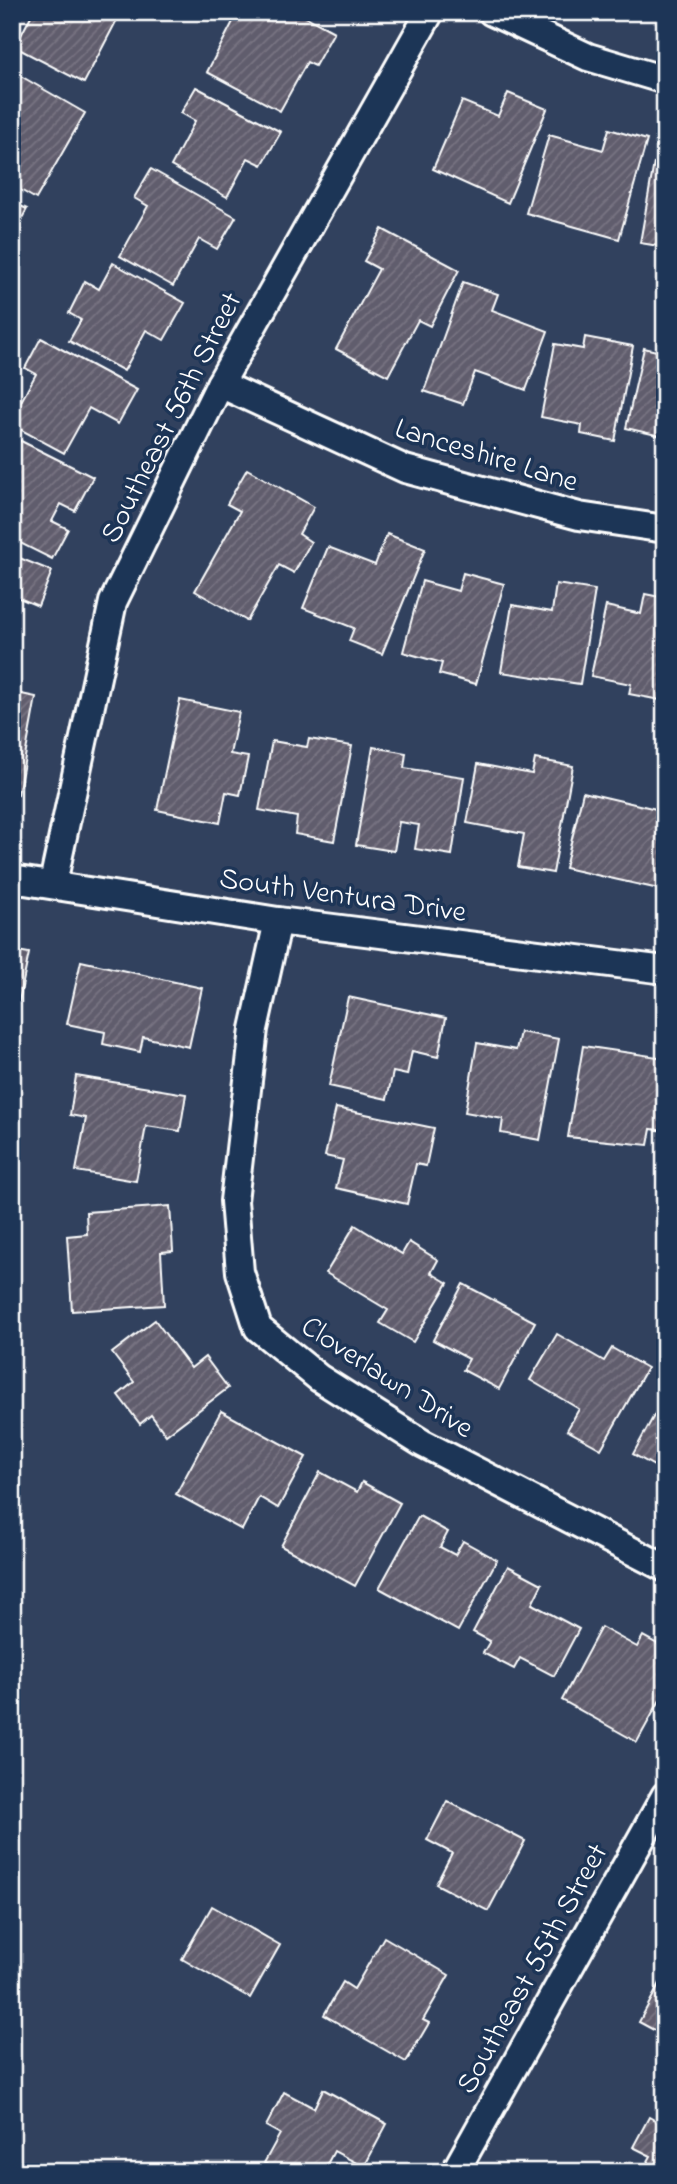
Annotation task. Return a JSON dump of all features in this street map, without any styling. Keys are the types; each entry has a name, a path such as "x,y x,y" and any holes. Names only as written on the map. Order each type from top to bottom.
{"street":[{"name":"Southeast 56th Street","path":"53,883 113,602 220,384 430,12"},
{"path":"492,12 589,57 665,80"},
{"name":"Lanceshire Lane","path":"220,384 405,469 579,516 665,529"},
{"name":"South Ventura Drive","path":"12,879 53,883 278,921 665,970"},
{"name":"Cloverlawn Drive","path":"278,921 254,1029 234,1201 240,1272 258,1328 319,1378 422,1443 665,1569"},
{"name":"Southeast 55th Street","path":"455,2172 665,1796"}],"building":[{"path":"33,12 121,12 84,83 15,47"},
{"path":"238,12 297,12 334,32 315,66 307,62 280,111 207,72"},
{"path":"12,71 85,113 36,199 12,185"},
{"path":"196,87 281,132 262,165 248,158 227,197 171,166 195,121 181,113"},
{"path":"508,93 547,109 508,203 433,169 462,101 498,116"},
{"path":"609,129 647,140 619,239 526,213 549,135 603,150"},
{"path":"654,163 665,165 665,247 640,243"},
{"path":"151,169 236,217 217,249 199,239 173,286 120,256 148,206 134,198"},
{"path":"12,202 27,209 12,237"},
{"path":"382,229 459,270 430,326 418,320 388,376 336,349 379,269 364,261"},
{"path":"113,263 185,303 164,340 146,330 124,371 69,341 81,320 69,313 85,281 99,289"},
{"path":"463,282 498,294 492,310 548,331 526,390 475,372 463,404 424,391"},
{"path":"585,337 633,346 615,441 581,434 582,425 541,417 555,344 583,349"},
{"path":"41,338 137,390 118,424 89,408 64,453 12,425 12,418 36,374 25,368"},
{"path":"644,348 665,353 665,437 626,428"},
{"path":"19,440 93,477 75,511 61,504 52,521 68,529 52,559 12,539 12,452"},
{"path":"247,469 314,507 299,534 311,542 294,573 279,565 247,621 195,591 240,511 227,504"},
{"path":"387,534 425,549 382,654 349,641 354,628 303,608 328,547 375,565"},
{"path":"12,555 52,571 38,606 12,595"},
{"path":"463,573 504,584 476,684 439,674 442,663 403,652 422,581 458,591"},
{"path":"556,584 595,590 580,684 501,672 512,605 552,612"},
{"path":"645,594 665,598 665,701 629,694 631,684 591,676 606,606 641,614"},
{"path":"12,692 36,697 18,795 12,794"},
{"path":"180,700 239,712 230,754 248,757 240,795 226,792 220,823 157,810"},
{"path":"309,739 352,746 334,841 295,834 297,817 259,810 272,741 307,747"},
{"path":"373,747 406,753 404,768 464,777 452,855 415,849 419,825 399,822 394,851 356,845"},
{"path":"535,759 573,766 553,873 518,867 524,834 467,823 478,764 532,774"},
{"path":"583,792 665,811 663,890 565,868"},
{"path":"12,950 29,953 16,1016 12,1015"},
{"path":"81,961 202,988 189,1047 143,1037 140,1052 103,1044 105,1032 67,1024"},
{"path":"348,997 446,1018 438,1057 412,1051 407,1075 393,1072 387,1099 329,1086"},
{"path":"520,1032 559,1039 540,1140 501,1133 503,1119 465,1112 477,1043 516,1050"},
{"path":"583,1046 665,1058 665,1131 651,1129 648,1145 568,1137"},
{"path":"76,1076 186,1094 180,1131 146,1126 136,1181 76,1171 86,1118 70,1115"},
{"path":"336,1108 434,1128 426,1166 416,1164 407,1204 336,1188 343,1160 325,1156"},
{"path":"170,1206 173,1251 161,1252 164,1305 72,1311 67,1236 87,1234 86,1212"},
{"path":"355,1225 402,1254 409,1242 438,1260 431,1273 448,1283 413,1342 380,1323 388,1310 326,1273"},
{"path":"463,1284 535,1322 499,1389 463,1370 469,1359 433,1340"},
{"path":"155,1320 191,1368 205,1357 228,1388 166,1435 151,1415 140,1424 118,1395 134,1382 112,1353"},
{"path":"557,1334 604,1361 612,1348 647,1368 601,1449 567,1430 579,1409 530,1380"},
{"path":"662,1401 665,1403 665,1472 633,1454"},
{"path":"221,1411 306,1457 278,1508 259,1497 242,1530 176,1494"},
{"path":"320,1472 357,1492 362,1482 400,1503 355,1586 281,1546"},
{"path":"419,1516 448,1532 440,1547 455,1555 463,1541 497,1560 458,1631 379,1588"},
{"path":"508,1566 542,1584 532,1604 579,1629 554,1676 520,1658 514,1669 483,1653 490,1641 473,1632"},
{"path":"601,1627 637,1647 643,1636 665,1648 665,1691 637,1742 562,1700"},
{"path":"447,1801 525,1841 488,1911 436,1884 452,1853 427,1840"},
{"path":"212,1906 280,1945 250,1998 182,1959"},
{"path":"384,1937 449,1975 423,2020 429,2023 406,2062 324,2015 343,1982 354,1989"},
{"path":"665,1974 665,2036 639,2022"},
{"path":"323,2089 387,2124 364,2167 334,2151 323,2172 281,2172 264,2163 280,2134 266,2126 284,2092 314,2108"},
{"path":"649,2117 665,2126 665,2172 642,2172 651,2156 633,2147"}]}
